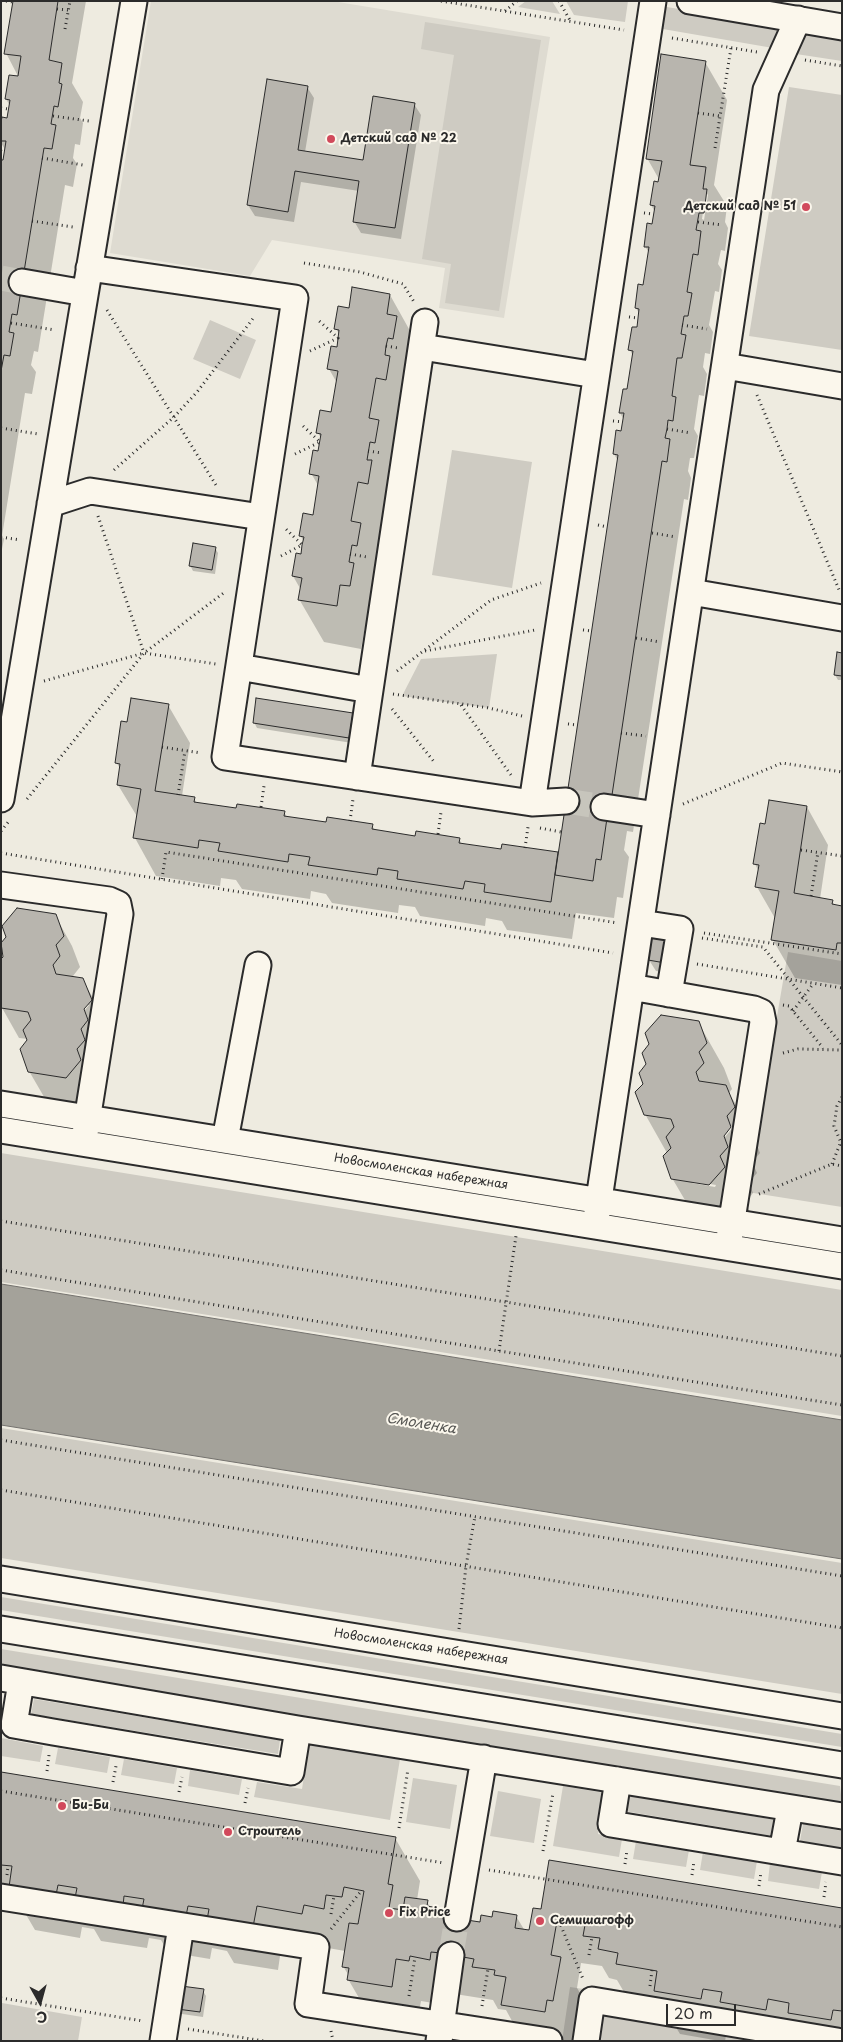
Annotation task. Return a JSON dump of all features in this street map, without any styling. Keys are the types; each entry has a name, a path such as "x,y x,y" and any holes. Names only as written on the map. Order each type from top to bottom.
{"street":[{"path":"8,807 8,712 20,688 134,1"},
{"path":"530,815 653,1"},
{"path":"690,1 842,27"},
{"path":"595,1226 636,956 634,924 657,815 691,592 736,368 766,90 798,19"},
{"path":"22,282 87,280 294,298 225,757 444,790 530,815 566,801"},
{"path":"357,777 425,322"},
{"path":"422,347 596,375"},
{"path":"736,368 842,386"},
{"path":"50,504 90,491 261,517"},
{"path":"691,592 842,618"},
{"path":"239,667 370,690"},
{"path":"604,807 657,815"},
{"path":"1,885 109,900 118,904 120,914 83,1143"},
{"path":"634,924 679,932 668,994"},
{"path":"225,1140 258,965"},
{"path":"631,987 754,1008 761,1012 763,1022 727,1247"},
{"name":"Новосмоленская набережная","path":"1,1104 842,1240"},
{"name":"Новосмоленская набережная","path":"1,1130 842,1266"},
{"name":"Новосмоленская набережная","path":"1,1579 842,1716"},
{"path":"1,1629 842,1765"},
{"path":"298,1729 290,1772 53,1732 14,1725 11,1680 298,1729 842,1816"},
{"path":"457,1918 484,1758"},
{"path":"618,1780 611,1824 842,1862"},
{"path":"782,1852 790,1809"},
{"path":"1,1897 316,1947 308,2004 405,2019 440,2033 478,2030 549,2041"},
{"path":"164,2033 181,1926"},
{"path":"440,2033 451,1955"},
{"path":"586,2041 592,2000 824,2040"}],"path":[{"path":"6,1 13,2"},
{"path":"65,29 70,1"},
{"path":"505,11 516,1"},
{"path":"559,1 571,22"},
{"path":"57,9 68,10"},
{"path":"715,148 731,48"},
{"path":"1,108 8,109"},
{"path":"698,113 720,116"},
{"path":"52,116 113,126"},
{"path":"42,158 106,168"},
{"path":"32,220 96,231"},
{"path":"304,263 360,272 403,284 425,322"},
{"path":"87,280 233,513"},
{"path":"11,323 78,334"},
{"path":"144,653 90,491 174,417 197,392 238,337"},
{"path":"736,368 842,598"},
{"path":"1,428 61,438"},
{"path":"26,800 144,653 254,570"},
{"path":"370,690 425,651 491,600 566,574"},
{"path":"425,651 558,626"},
{"path":"20,688 144,653 239,667"},
{"path":"444,790 437,765 392,709 391,694 461,704 544,720"},
{"path":"461,704 530,815 561,832"},
{"path":"162,748 225,757"},
{"path":"178,795 185,751"},
{"path":"657,815 782,763 842,772"},
{"path":"1,831 8,807"},
{"path":"801,850 842,856"},
{"path":"162,879 166,852 634,924"},
{"path":"812,896 818,852"},
{"path":"1,853 636,956"},
{"path":"679,932 758,941 842,954"},
{"path":"679,932 763,948"},
{"path":"758,941 842,1045"},
{"path":"674,960 842,988"},
{"path":"793,1011 813,984"},
{"path":"754,1008 768,1003 789,1006 823,1048"},
{"path":"757,1063 798,1049 823,1048 842,1050"},
{"path":"832,1164 841,1144 834,1126 837,1106 842,1097"},
{"path":"756,1195 832,1164 842,1166"},
{"path":"1,1221 842,1356"},
{"path":"499,1352 517,1232"},
{"path":"1,1270 499,1352 842,1405"},
{"path":"1,1440 842,1576"},
{"path":"1,1490 842,1628"},
{"path":"458,1653 459,1620 475,1516"},
{"path":"1,1791 393,1855"},
{"path":"546,1879 842,1927"},
{"path":"316,1947 362,1890"},
{"path":"331,1914 334,1896"},
{"path":"559,1921 592,2000"},
{"path":"589,1955 592,1937"},
{"path":"405,2019 415,1957"},
{"path":"478,2030 488,1969"},
{"path":"1,1998 164,2033 264,2041"}],"shaded area":[{"name":"Детский сад № 22","path":"151,1 332,1 550,37 504,318 439,308 445,268 272,240 250,276 110,253"},
{"path":"526,1 552,1 560,14 518,7"},
{"path":"566,1 628,1 625,22 574,15"},
{"path":"661,6 780,26 773,48 657,28"},
{"path":"425,22 541,40 499,311 445,303 451,264 422,259 454,55 421,49"},
{"path":"813,34 842,38 842,61 796,54 800,41 806,35"},
{"name":"Детский сад № 51","path":"789,87 842,95 842,350 749,336"},
{"path":"210,320 256,340 240,379 193,359"},
{"path":"452,450 532,462 512,588 432,575"},
{"path":"497,654 489,708 402,696 421,659"},
{"path":"788,952 842,961 842,1207 747,1192"},
{"path":"1,1153 842,1290 842,1416 1,1282"},
{"path":"1,1428 842,1563 842,1694 1,1558"},
{"path":"1,1597 842,1734 842,1747 1,1610"},
{"path":"1,1649 840,1786 842,1803 837,1804 1,1668"},
{"path":"34,1699 280,1740 278,1754 31,1714"},
{"path":"1,1738 43,1746 40,1762 1,1756"},
{"path":"309,1744 400,1759 390,1820 254,1797 257,1782 302,1789"},
{"path":"58,1748 110,1757 107,1773 55,1764"},
{"path":"124,1759 177,1768 174,1784 121,1775"},
{"path":"190,1770 242,1779 239,1795 188,1786"},
{"path":"413,1778 457,1785 450,1829 406,1822"},
{"path":"563,1786 605,1793 598,1834 622,1839 619,1857 553,1846"},
{"path":"498,1791 541,1799 534,1843 490,1836"},
{"path":"626,1794 775,1820 773,1836 624,1811"},
{"path":"803,1824 842,1831 842,1848 800,1841"},
{"path":"636,1841 689,1850 686,1867 633,1859"},
{"path":"703,1852 757,1861 754,1879 700,1870"},
{"path":"770,1863 822,1872 819,1889 768,1881"},
{"path":"570,1987 805,2021 803,2041 562,2041"},
{"path":"2,2003 82,2017 78,2041 1,2041"}],"water":[{"name":"Смоленка","path":"1,1284 842,1420 842,1559 1,1425"}],"building":[{"path":"13,1 58,1 49,60 62,63 59,83 62,84 58,107 54,106 51,124 56,125 52,149 44,148 17,315 12,314 9,332 14,333 10,356 4,355 1,371 1,160 3,160 6,141 1,141 1,122 2,117 7,118 10,100 5,99 9,75 18,76 21,56 4,54"},
{"path":"661,54 706,61 690,165 706,167 703,189 707,189 704,213 699,213 696,230 701,231 698,255 693,254 687,292 692,293 688,316 684,316 681,334 686,335 682,358 677,358 672,396 676,397 673,421 668,420 665,438 670,439 667,462 662,461 612,795 606,794 602,817 607,818 601,860 596,859 593,881 555,875 618,455 613,454 616,430 621,431 624,413 619,413 623,389 627,389 633,351 628,350 632,327 637,327 639,309 635,308 638,284 643,285 649,247 644,247 647,223 652,224 655,206 650,205 654,181 658,182 662,161 646,159"},
{"path":"267,79 308,86 298,150 363,160 373,96 415,103 395,228 353,222 359,181 295,171 288,212 247,205"},
{"path":"352,287 390,294 387,314 397,316 393,339 388,338 386,346 385,355 390,356 386,380 376,378 369,418 379,420 375,443 370,442 367,460 372,460 368,484 358,482 351,521 361,523 357,546 352,545 349,562 354,563 350,586 340,585 337,606 298,600 302,578 292,576 296,553 301,554 304,537 299,536 303,513 313,515 319,476 309,474 313,450 318,451 321,434 316,433 320,410 331,412 338,371 327,369 331,346 337,347 339,330 334,329 338,306 349,308"},
{"path":"193,543 216,547 212,570 189,566"},
{"path":"837,652 842,653 842,676 834,675"},
{"path":"131,698 169,704 155,791 195,797 194,802 236,808 237,804 285,811 284,816 326,822 327,817 373,824 372,829 415,836 416,831 460,838 459,843 501,849 502,844 558,852 551,902 484,892 485,884 465,881 463,889 397,879 398,871 378,868 377,875 308,865 310,857 289,854 288,862 218,851 220,843 199,840 198,848 133,838 141,789 117,785 120,764 115,763 121,721 127,722"},
{"path":"256,698 353,713 349,738 253,723"},
{"path":"769,800 807,806 794,893 833,900 832,904 842,906 842,943 837,943 836,950 771,940 779,891 755,887 759,865 753,864 760,823 765,824"},
{"path":"17,908 56,914 64,936 56,945 60,956 53,965 56,974 83,978 92,1000 84,1009 88,1020 81,1029 85,1040 77,1049 81,1060 66,1078 28,1072 20,1049 27,1040 23,1030 31,1020 28,1012 1,1008 1,959 3,957 1,943 6,937 2,926"},
{"path":"653,928 675,932 671,964 648,960"},
{"path":"661,1015 699,1021 707,1043 699,1052 704,1063 696,1072 699,1081 726,1085 735,1107 727,1116 731,1127 724,1136 728,1147 720,1156 725,1167 709,1185 671,1179 663,1156 671,1148 666,1137 674,1127 671,1119 644,1115 635,1092 643,1084 639,1073 646,1064 642,1053 649,1044 645,1033"},
{"path":"1,1772 396,1837 388,1884 393,1885 389,1908 403,1910 405,1897 428,1900 427,1906 438,1908 437,1915 480,1922 481,1915 492,1917 493,1911 517,1915 515,1928 529,1930 533,1908 541,1909 549,1860 842,1908 842,2011 833,2010 831,2020 788,2013 789,2003 768,1999 766,2010 720,2002 722,1992 703,1989 701,1999 654,1991 657,1971 616,1964 618,1953 598,1949 600,1938 583,1936 585,1925 557,1921 551,1955 561,1957 553,2001 547,2000 545,2012 501,2005 506,1977 494,1975 495,1970 472,1967 474,1959 441,1953 431,1952 430,1960 410,1956 409,1961 396,1959 392,1987 347,1980 349,1968 342,1967 349,1923 358,1924 364,1891 344,1887 342,1897 326,1895 324,1909 304,1905 302,1914 257,1906 253,1927 207,1920 209,1909 188,1906 186,1916 142,1909 144,1899 124,1896 123,1906 75,1898 77,1888 58,1885 56,1895 9,1887 12,1866 1,1865"},
{"path":"181,1986 204,1989 200,2012 177,2009"}],"tunnel":[{"path":"1,278 22,282"},
{"path":"566,801 604,807"},
{"path":"451,1955 457,1918"}],"place":[{"name":"Детский сад № 22","path":"331,139"},
{"name":"Детский сад № 51","path":"806,207"},
{"name":"Би-Би","path":"62,1806"},
{"name":"Строитель","path":"228,1832"},
{"name":"Fix Price","path":"389,1913"},
{"name":"Семишагофф","path":"540,1921"}]}
